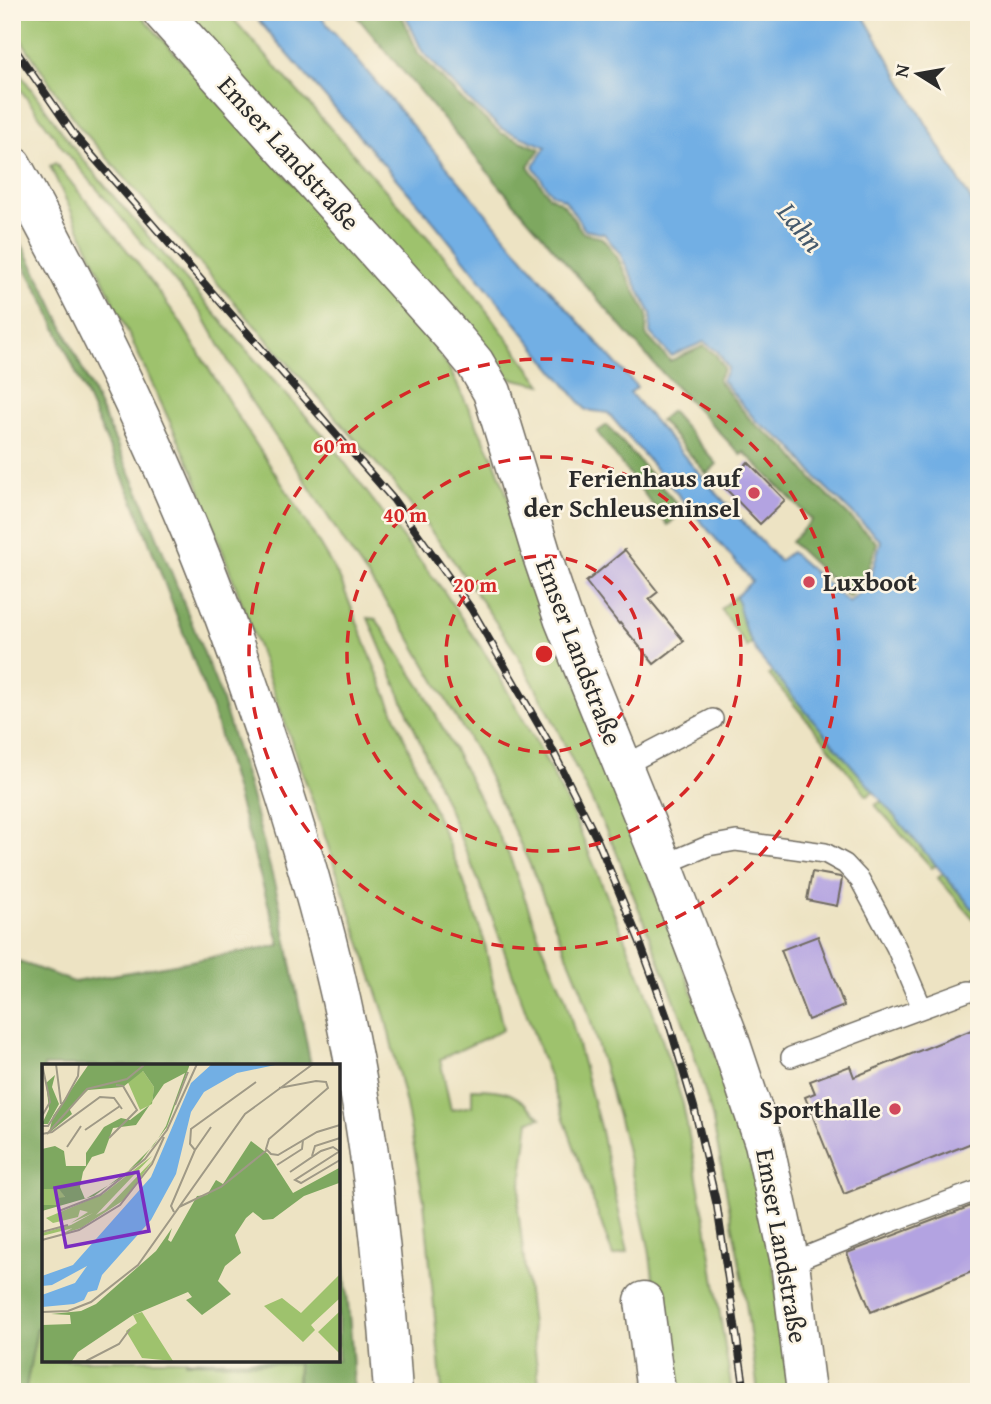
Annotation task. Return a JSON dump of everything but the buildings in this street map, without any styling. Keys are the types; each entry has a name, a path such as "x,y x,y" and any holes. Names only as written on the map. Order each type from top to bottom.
{"street":[{"name":"Emser Landstraße","path":"162,12 412,289 475,363 492,392 562,618 663,865 728,1035 764,1143 790,1263 806,1392"},
{"path":"12,165 130,394 190,529 247,680 306,859 349,1037 372,1171 386,1289 393,1392"},
{"path":"644,1301 656,1392"}],"lane":[{"path":"623,766 713,719"},
{"path":"663,865 708,846 736,841 825,853 845,863 860,880 896,947 922,1008"},
{"path":"791,1057 969,990"},
{"path":"790,1263 979,1190"}],"green space":[{"path":"12,12 138,12 414,318 448,366 494,460 736,1109 768,1229 791,1392 758,1392 743,1281 712,1116 688,1034 615,849 548,710 516,652 448,553 390,479 78,125 12,26"},
{"path":"181,12 227,12 453,266 542,385 501,376"},
{"path":"353,12 397,12 403,18 418,53 461,99 501,133 540,149 528,166 549,196 563,204 583,233 602,238 617,257 647,314 646,335 670,361 704,346 716,355 724,368 718,380 753,423 787,448 817,485 877,543 864,581 849,597 791,542 812,520 744,452 741,455 654,364"},
{"path":"12,62 72,146 262,368 327,439 443,590 492,664 541,751 574,817 646,990 683,1104 706,1225 732,1392 669,1392 649,1248 622,1130 582,991 531,867 480,758 407,633 249,398 202,314 65,151 12,78"},
{"path":"55,163 136,261 179,320 340,579 462,877 484,940 503,1030 440,1059 451,1110 472,1106 472,1089 495,1090 511,1094 541,1118 529,1121 518,1209 540,1392 442,1392 424,1201 406,1105 385,1016 320,822 193,471 50,166"},
{"path":"12,225 50,299 142,499 219,691 279,901 311,1064 42,1064 42,1326 37,1328 25,1392 12,1392 12,959 74,982 280,945 213,712 135,505 44,301 12,244"},
{"path":"671,411 717,464 707,474 660,420"},
{"path":"607,425 683,511 668,525 597,432"},
{"path":"736,596 745,629 752,643 747,647 721,609"},
{"path":"368,618 376,619 424,692 509,855 542,945 565,997 600,1127 628,1252 613,1256 484,894"},
{"path":"773,672 874,791 867,796 769,675"},
{"path":"882,801 936,865 932,868 875,805"},
{"path":"943,874 979,916 979,925 938,878"},
{"path":"340,1237 354,1392 296,1392 298,1364 185,1362 340,1362"},
{"path":"42,1326 42,1362 298,1364 296,1392 25,1392 37,1328"}],"water":[{"name":"Lahn","path":"251,12 317,12 547,286 637,387 630,393 710,486 779,561 791,552 849,603 868,584 881,541 820,482 790,445 756,421 722,380 728,368 718,352 704,342 671,356 650,333 651,314 620,254 604,234 585,230 565,200 551,193 533,166 546,147 502,129 465,97 422,51 402,12 861,12 979,214 979,916 758,655 745,629 736,596 752,581 608,413 586,410 433,221"}],"railway":[{"path":"12,45 75,136 393,499 472,610 548,741 597,839 639,940 668,1020 694,1107 717,1206 745,1392"}],"place":[{"name":"Ferienhaus auf der Schleuseninsel","path":"754,493"},
{"name":"Luxboot","path":"809,582"},
{"name":"Sporthalle","path":"895,1109"}]}
